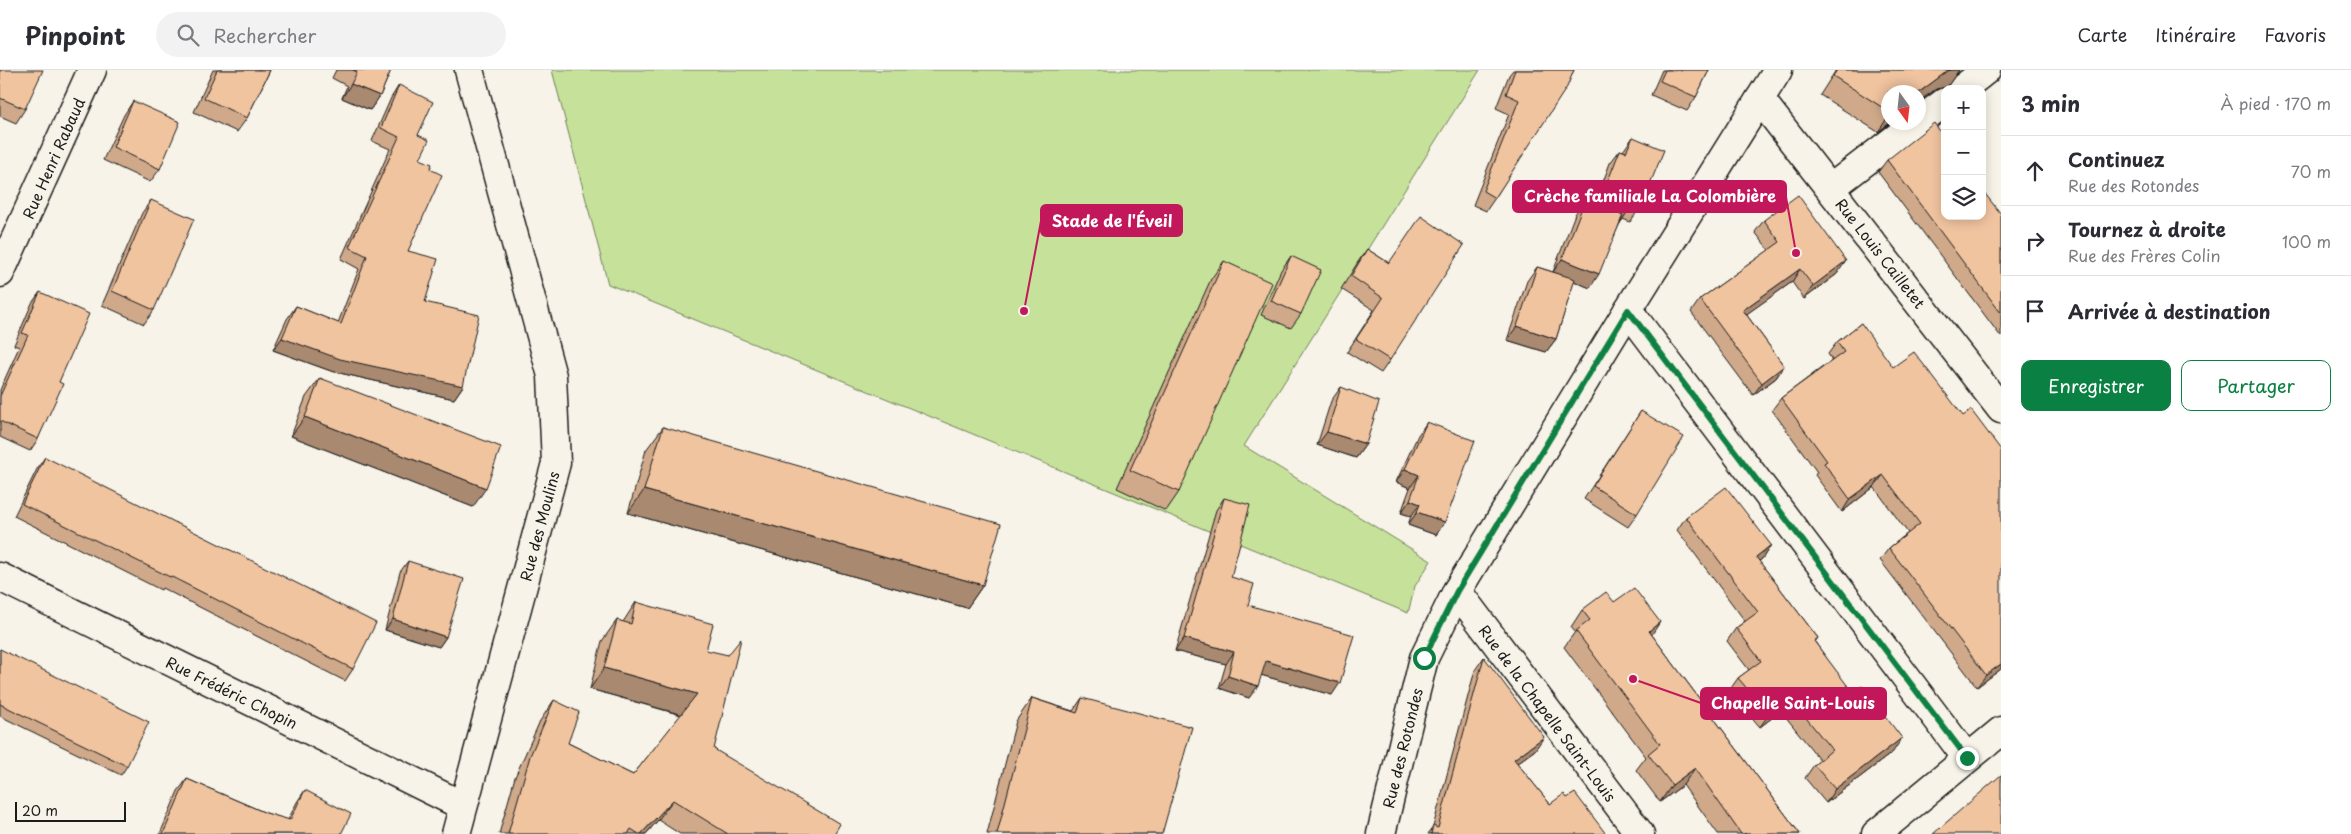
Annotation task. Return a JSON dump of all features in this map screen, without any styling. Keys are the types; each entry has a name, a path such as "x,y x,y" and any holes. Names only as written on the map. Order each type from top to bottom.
{"street":[{"name":"Rue Henri Rabaud","path":"0,273 92,70"},
{"name":"Rue des Moulins","path":"456,834 556,463 552,376 469,70"},
{"name":"Rue des Rotondes","path":"1381,834 1424,658 1457,591 1628,310 1778,70"},
{"path":"1967,85 1986,70"},
{"name":"Rue Louis Cailletet","path":"1760,98 1996,392"},
{"path":"1926,116 1941,105"},
{"path":"1831,188 1907,130"},
{"path":"1628,310 1967,758"},
{"name":"Rue Frédéric Chopin","path":"0,577 463,806"},
{"name":"Rue de la Chapelle Saint-Louis","path":"1457,591 1640,834"},
{"path":"1876,834 2001,731"}],"green space":[{"path":"552,70 1480,70 1244,446 1431,561 1415,586 1408,613 608,284"}],"building":[{"path":"0,70 43,70 25,109 0,98"},
{"path":"217,70 270,70 247,118 204,98"},
{"path":"353,70 391,70 380,96 351,84 357,72"},
{"path":"1515,70 1574,70 1567,87 1495,198 1483,191 1519,100 1506,94"},
{"path":"1665,70 1709,70 1696,97 1660,81"},
{"path":"1837,70 1949,70 1926,87 1926,85 1881,85 1881,107 1833,76"},
{"path":"399,85 433,102 418,135 429,140 420,159 432,164 430,169 442,175 408,251 438,259 425,302 479,315 463,386 340,359 282,338 296,306 341,324 367,256 349,247 399,137 381,128"},
{"path":"133,101 180,122 160,169 113,147"},
{"path":"1934,123 1941,133 1941,220 1986,220 1986,195 2001,214 2001,313 1887,160"},
{"path":"1633,137 1664,150 1640,208 1631,204 1628,211 1600,201 1620,150 1626,152"},
{"path":"1798,195 1846,261 1813,286 1800,269 1743,310 1784,366 1762,383 1700,299 1780,242 1764,220"},
{"path":"151,200 194,219 154,310 112,291"},
{"path":"1585,200 1623,215 1599,274 1562,259"},
{"path":"1421,216 1464,245 1390,360 1356,339 1383,298 1351,276 1367,249 1389,263"},
{"path":"1291,256 1321,270 1301,314 1271,301"},
{"path":"1224,261 1272,283 1179,492 1130,470"},
{"path":"1537,267 1575,279 1556,339 1517,326"},
{"path":"40,292 89,314 59,382 63,384 38,439 0,421 0,396 28,335 22,333"},
{"path":"1861,323 1893,367 1914,352 1963,416 1971,410 2001,450 2001,664 1986,675 1889,548 1920,524 1883,475 1850,499 1824,463 1827,461 1781,398 1844,352 1837,342"},
{"path":"320,378 501,447 486,488 305,417"},
{"path":"1341,387 1379,402 1366,444 1327,432"},
{"path":"1641,411 1684,437 1637,514 1593,486"},
{"path":"1427,422 1475,441 1445,522 1417,512 1420,504 1410,500 1419,475 1405,469"},
{"path":"663,427 1001,524 983,585 644,490"},
{"path":"45,457 376,623 353,669 170,576 22,504"},
{"path":"1726,487 1771,545 1756,557 1818,638 1814,641 1853,693 1862,686 1902,738 1835,789 1814,765 1832,750 1790,698 1769,714 1738,678 1761,661 1736,628 1758,612 1686,517"},
{"path":"1224,498 1250,505 1231,577 1254,584 1248,605 1354,635 1340,683 1266,661 1258,686 1228,676 1234,652 1184,638"},
{"path":"408,561 464,579 446,637 393,619"},
{"path":"1634,588 1660,622 1649,631 1800,834 1741,834 1695,768 1672,785 1648,754 1660,744 1576,631 1590,620 1582,610 1606,592 1614,602"},
{"path":"636,602 713,624 706,650 728,655 741,639 714,749 840,824 834,834 728,834 673,800 641,834 631,829 628,834 508,834 530,756 554,700 579,712 568,743 633,775 697,694 604,668 617,620 631,624"},
{"path":"0,649 149,722 127,766 0,704"},
{"path":"1484,657 1544,737 1514,759 1550,804 1564,794 1567,798 1575,793 1606,834 1431,834 1433,826 1438,828"},
{"path":"1032,698 1077,713 1082,698 1192,727 1162,834 997,834"},
{"path":"2001,775 2001,834 1933,834"},
{"path":"187,779 266,813 290,820 305,790 351,814 341,834 163,834"}],"place":[{"name":"Crèche familiale La Colombière","path":"1796,253"},
{"name":"Stade de l'Éveil","path":"1024,311"},
{"name":"Chapelle Saint-Louis","path":"1633,679"}],"route":[{"path":"1424,658 1457,591 1628,310 1967,758"}]}
